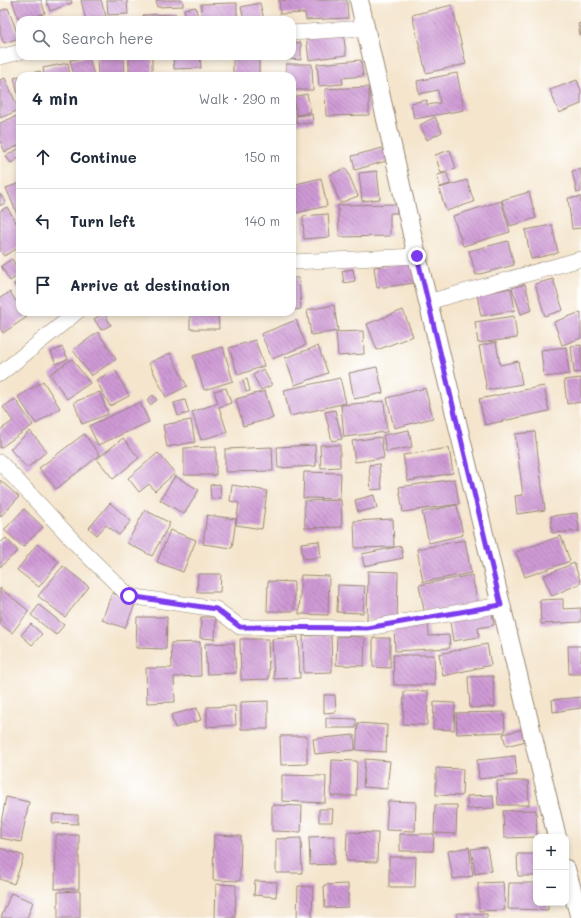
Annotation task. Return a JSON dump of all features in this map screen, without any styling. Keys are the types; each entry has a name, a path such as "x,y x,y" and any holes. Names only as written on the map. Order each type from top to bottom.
{"street":[{"path":"359,0 417,256 556,834"},
{"path":"296,32 365,28"},
{"path":"0,57 16,53"},
{"path":"296,262 417,256"},
{"path":"428,302 581,259"},
{"path":"0,374 72,316"},
{"path":"0,462 81,549 129,596 216,609 240,627 367,628 501,605"},
{"path":"566,870 580,918"}],"building":[{"path":"12,0 41,0 45,13 36,16 18,16"},
{"path":"46,0 71,0 72,3 50,11"},
{"path":"81,0 101,0 106,16 85,16"},
{"path":"107,0 127,0 128,14 108,15"},
{"path":"156,0 183,0 183,6 157,7"},
{"path":"279,0 347,0 348,18 306,20 305,13 280,14"},
{"path":"237,3 237,16 202,16 201,4"},
{"path":"260,3 263,16 243,16 241,7"},
{"path":"452,5 466,64 426,73 412,15"},
{"path":"196,7 197,16 185,16 184,9"},
{"path":"8,8 16,30 16,39 4,43 0,34 0,11"},
{"path":"176,14 176,16 143,16"},
{"path":"581,23 581,35 580,35 578,24"},
{"path":"343,30 346,55 309,60 306,36"},
{"path":"296,42 301,43 301,60 296,60"},
{"path":"70,60 90,60 93,72 73,72"},
{"path":"97,60 124,60 125,72 98,72"},
{"path":"129,60 152,60 152,72 129,72"},
{"path":"173,60 200,60 201,68 174,69"},
{"path":"233,60 259,60 259,72 233,72"},
{"path":"361,60 363,76 342,78 343,84 319,86 317,64"},
{"path":"68,63 69,72 44,72 43,68"},
{"path":"286,64 312,64 313,90 296,90 296,72 286,72"},
{"path":"457,73 464,110 414,119 411,103 427,100 427,105 440,103 438,90 419,94 417,81"},
{"path":"5,78 16,103 16,111 0,118 0,80"},
{"path":"577,80 581,90 581,104 559,113 550,90"},
{"path":"369,87 369,115 326,116 325,89"},
{"path":"307,94 311,112 297,115 296,96"},
{"path":"312,114 313,123 297,124 296,116"},
{"path":"16,116 16,147 5,152 0,141 0,123"},
{"path":"435,117 442,132 427,140 420,125"},
{"path":"390,146 393,159 355,170 352,156"},
{"path":"16,150 16,160 11,163 6,156"},
{"path":"450,150 456,169 441,173 435,155"},
{"path":"346,168 358,196 340,203 329,175"},
{"path":"581,169 581,192 577,193 572,171"},
{"path":"377,171 380,199 362,201 359,173"},
{"path":"447,173 450,184 440,187 437,175"},
{"path":"321,178 327,206 296,213 296,184"},
{"path":"467,180 474,202 446,211 439,188"},
{"path":"16,184 16,211 6,188"},
{"path":"529,192 536,218 510,226 502,200"},
{"path":"0,194 6,202 0,206"},
{"path":"581,197 581,228 572,229 568,198"},
{"path":"501,201 510,232 463,246 453,216"},
{"path":"396,204 397,213 390,213 390,236 339,237 338,205"},
{"path":"7,207 16,222 16,249 4,256 0,250 0,211"},
{"path":"328,214 330,237 304,239 303,216"},
{"path":"552,225 558,253 531,259 525,230"},
{"path":"508,241 514,265 476,275 469,251"},
{"path":"12,259 16,266 16,277 10,281 1,266"},
{"path":"413,262 415,283 377,288 374,267"},
{"path":"353,269 355,281 344,283 342,271"},
{"path":"296,278 299,278 301,309 296,310"},
{"path":"553,279 563,310 545,316 535,284"},
{"path":"525,284 532,310 521,314 512,288"},
{"path":"511,288 515,310 481,316 477,295"},
{"path":"10,292 16,301 16,316 27,317 3,333 0,328 0,298"},
{"path":"334,305 338,331 311,335 307,310"},
{"path":"403,310 413,336 377,350 367,324"},
{"path":"581,312 581,338 562,345 554,322"},
{"path":"99,316 106,316 111,325 101,330 94,319"},
{"path":"190,316 218,316 219,329 190,329"},
{"path":"514,316 517,338 478,343 475,322"},
{"path":"296,320 306,345 272,359 261,334"},
{"path":"363,331 364,354 338,356 336,332"},
{"path":"98,332 116,359 91,376 73,350"},
{"path":"255,340 264,366 238,375 229,348"},
{"path":"496,342 500,365 518,361 522,384 487,390 479,346"},
{"path":"581,345 581,372 574,373 571,346"},
{"path":"318,346 328,373 295,385 285,358"},
{"path":"62,347 68,359 56,364 51,352"},
{"path":"223,347 233,381 204,390 193,356"},
{"path":"566,347 569,374 544,377 541,350"},
{"path":"170,353 187,386 166,397 149,363"},
{"path":"72,359 90,383 67,399 50,374"},
{"path":"377,367 383,393 354,399 349,373"},
{"path":"263,369 272,385 261,390 253,375"},
{"path":"115,370 129,396 110,406 96,380"},
{"path":"340,378 346,403 290,416 284,390"},
{"path":"581,378 581,402 567,404 564,380"},
{"path":"247,379 250,391 246,392 243,380"},
{"path":"43,381 60,408 36,424 18,397"},
{"path":"544,386 549,411 485,425 479,399"},
{"path":"226,388 231,403 219,407 227,432 201,440 192,412 218,403 214,391"},
{"path":"425,388 433,418 394,428 387,398"},
{"path":"265,391 273,418 243,426 236,399"},
{"path":"100,392 108,414 82,424 74,402"},
{"path":"153,395 157,400 150,405 147,400"},
{"path":"15,399 33,425 0,448 0,430 13,421 3,407"},
{"path":"185,400 189,413 178,416 174,403"},
{"path":"384,401 387,432 344,437 341,405"},
{"path":"140,402 149,422 98,445 89,426"},
{"path":"335,410 342,439 332,441 325,412"},
{"path":"191,420 195,442 167,447 163,425"},
{"path":"409,430 412,447 386,452 383,435"},
{"path":"30,431 47,451 27,468 10,449"},
{"path":"535,432 545,510 517,514 515,496 523,495 515,434"},
{"path":"84,434 100,455 56,489 39,468"},
{"path":"381,437 384,458 355,462 352,441"},
{"path":"123,438 139,458 113,479 97,459"},
{"path":"315,445 316,466 278,468 277,447"},
{"path":"320,445 340,445 340,467 321,468"},
{"path":"216,447 216,475 184,475 184,448"},
{"path":"272,447 273,471 225,472 225,449"},
{"path":"449,448 453,473 408,481 403,455"},
{"path":"158,453 175,473 155,491 149,484 139,492 128,478"},
{"path":"379,464 382,489 371,490 369,465"},
{"path":"304,472 341,473 340,499 303,498"},
{"path":"175,476 199,490 184,514 160,500"},
{"path":"455,479 459,504 403,512 399,487"},
{"path":"0,480 19,497 0,517"},
{"path":"220,484 221,498 211,499 210,485"},
{"path":"232,485 267,491 262,529 236,525 239,503 230,501"},
{"path":"374,495 377,508 358,512 355,500"},
{"path":"341,500 342,527 305,528 304,501"},
{"path":"110,503 131,521 119,535 106,525 97,535 89,528"},
{"path":"457,505 463,535 429,543 422,512"},
{"path":"24,509 43,527 23,547 4,530"},
{"path":"145,510 170,523 152,556 127,543"},
{"path":"577,513 579,531 552,533 551,516"},
{"path":"207,515 236,519 232,548 203,544"},
{"path":"393,519 394,547 355,548 354,521"},
{"path":"170,530 196,540 183,572 157,562"},
{"path":"561,536 570,561 525,577 516,552"},
{"path":"6,538 18,551 0,567 0,543"},
{"path":"465,540 471,573 423,582 417,549"},
{"path":"319,541 321,557 303,559 301,543"},
{"path":"37,544 59,562 39,587 17,570"},
{"path":"401,546 403,558 364,566 362,554"},
{"path":"574,563 581,583 552,596 543,576"},
{"path":"63,566 89,587 65,617 38,596"},
{"path":"368,571 398,572 397,621 367,620"},
{"path":"198,574 221,574 220,592 197,592"},
{"path":"301,575 329,576 328,615 299,614"},
{"path":"472,575 478,605 425,615 419,585"},
{"path":"268,581 294,582 294,611 267,611"},
{"path":"338,585 365,586 363,613 337,612"},
{"path":"0,588 29,611 12,633 0,624"},
{"path":"112,593 136,602 125,628 102,620"},
{"path":"563,599 563,609 581,608 581,622 541,624 540,600"},
{"path":"39,605 64,625 56,635 31,615"},
{"path":"491,607 494,625 478,628 479,637 453,641 449,615"},
{"path":"137,617 167,617 166,649 136,648"},
{"path":"201,617 216,617 215,639 200,638"},
{"path":"428,623 429,636 449,635 450,648 395,651 394,625"},
{"path":"31,624 42,634 32,645 21,635"},
{"path":"331,635 332,672 304,673 303,636"},
{"path":"337,636 365,637 364,666 336,665"},
{"path":"298,637 300,678 274,679 272,639"},
{"path":"373,638 390,638 390,668 373,667"},
{"path":"240,639 268,639 269,679 241,680"},
{"path":"200,642 201,676 174,677 175,702 147,703 146,668 172,668 171,643"},
{"path":"234,643 236,673 207,674 205,644"},
{"path":"487,644 491,665 443,676 439,654"},
{"path":"568,646 581,646 581,674 569,674"},
{"path":"393,655 434,655 435,685 394,685"},
{"path":"493,676 495,707 470,708 468,677"},
{"path":"404,691 428,691 427,725 403,724"},
{"path":"324,695 335,695 336,712 324,713"},
{"path":"581,697 581,708 553,712 552,700"},
{"path":"268,701 268,729 241,729 241,702"},
{"path":"434,702 455,703 454,730 433,729"},
{"path":"235,706 236,725 207,727 207,707"},
{"path":"197,708 201,720 175,728 171,715"},
{"path":"504,712 505,732 457,734 456,713"},
{"path":"326,718 356,719 356,728 326,728"},
{"path":"358,723 387,725 386,752 356,750"},
{"path":"523,729 526,741 506,746 503,734"},
{"path":"354,735 355,750 315,754 313,739"},
{"path":"280,736 307,736 307,764 281,765"},
{"path":"515,756 517,775 479,779 477,760"},
{"path":"365,759 390,761 387,789 363,787"},
{"path":"332,760 357,761 356,796 331,796"},
{"path":"436,768 463,769 462,796 436,795"},
{"path":"282,775 326,776 325,803 282,801"},
{"path":"497,781 528,781 529,805 498,805"},
{"path":"493,795 494,808 467,809 467,796"},
{"path":"6,797 29,802 21,842 0,838 0,827"},
{"path":"388,801 416,802 415,831 386,830"},
{"path":"272,805 302,806 301,832 272,831"},
{"path":"435,805 457,805 456,834 434,833"},
{"path":"319,809 333,809 332,822 319,822"},
{"path":"536,810 537,834 533,834 533,837 504,838 503,811"},
{"path":"53,814 78,815 78,824 52,823"},
{"path":"347,832 378,833 377,862 346,861"},
{"path":"400,834 434,834 433,851 400,851"},
{"path":"56,835 79,835 79,889 55,889"},
{"path":"214,835 241,836 240,881 213,880"},
{"path":"334,836 334,864 310,865 309,837"},
{"path":"301,838 302,873 276,873 276,839"},
{"path":"469,847 473,876 453,879 448,851"},
{"path":"487,847 491,871 475,874 471,849"},
{"path":"0,848 24,856 14,884 0,879"},
{"path":"517,854 533,854 533,876 518,876"},
{"path":"389,857 416,857 415,887 389,887"},
{"path":"255,881 277,882 276,897 254,895"},
{"path":"503,882 505,910 479,911 478,883"},
{"path":"509,883 533,883 533,906 548,906 548,910 508,909"},
{"path":"216,884 236,885 235,918 215,918"},
{"path":"348,884 348,907 325,908 324,885"},
{"path":"298,886 313,887 312,918 297,918"},
{"path":"80,891 80,918 58,918 58,892"},
{"path":"11,893 33,902 27,918 1,918"},
{"path":"457,913 487,914 487,918 457,918"}],"route":[{"path":"129,596 216,609 240,627 367,628 501,605 417,256"}]}
